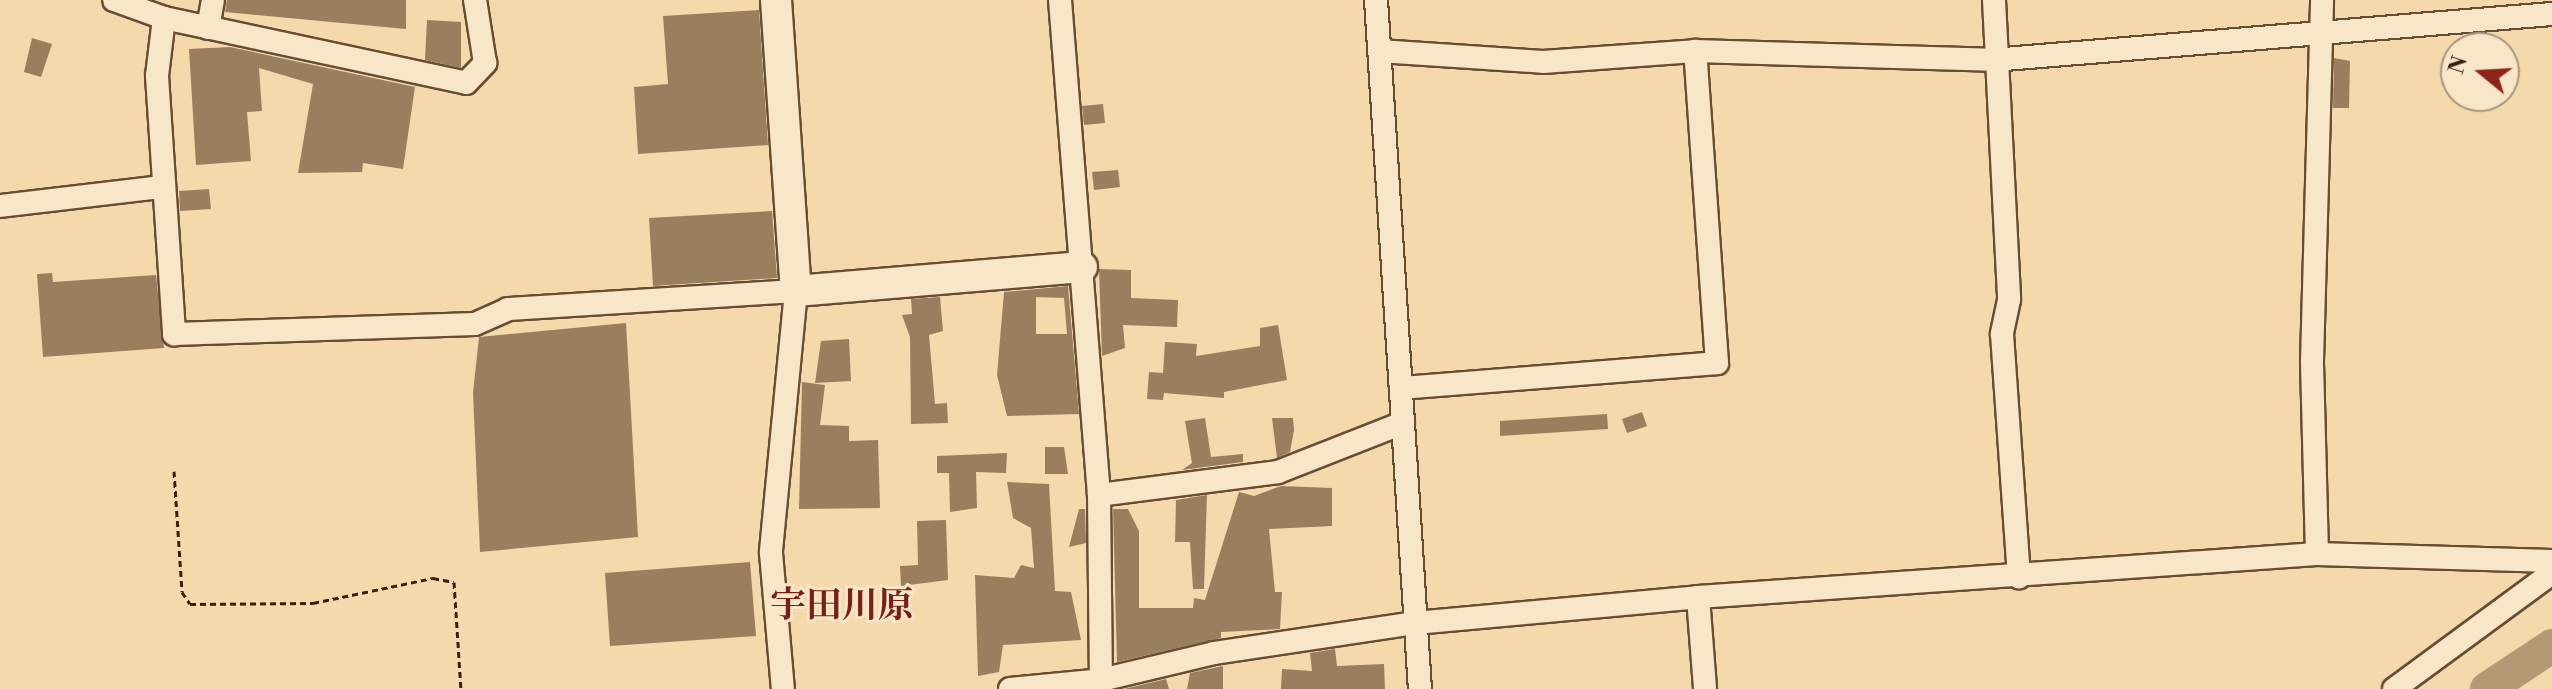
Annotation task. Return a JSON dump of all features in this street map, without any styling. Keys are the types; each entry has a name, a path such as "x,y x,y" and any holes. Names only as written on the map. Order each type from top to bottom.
{"street":[{"path":"114,0 164,18 466,83 485,63 475,0"},
{"path":"208,28 213,0"},
{"path":"776,0 796,291 771,553 783,689"},
{"path":"1060,0 1099,495 1101,685"},
{"path":"1376,0 1420,689"},
{"path":"1994,0 1992,60 2019,577"},
{"path":"2317,554 2312,361 2322,0"},
{"path":"1379,51 1543,62 1695,51 1992,60 2552,14"},
{"path":"164,18 157,76 174,334 475,324 508,309 796,291 1082,267"},
{"path":"1401,388 1717,363 1695,51"},
{"path":"0,206 162,187"},
{"path":"1099,495 1278,472 1403,423"},
{"path":"1010,689 1101,685 1214,653 1415,623 1698,597 2317,554 2552,561"},
{"path":"2394,689 2552,573"},
{"path":"1698,597 1705,689"}],"path":[{"path":"174,471 182,592 190,604 313,603 433,578 454,582 461,689"}],"building":[{"path":"227,0 406,0 406,29 225,12"},
{"path":"759,10 768,145 638,154 634,87 668,84 663,16"},
{"path":"427,20 461,22 461,68 425,60"},
{"path":"32,38 52,44 41,77 24,72"},
{"path":"230,47 415,87 403,169 363,163 362,172 298,173 313,84 259,68 262,111 247,112 251,161 196,165 189,49"},
{"path":"2334,58 2350,61 2349,108 2333,108"},
{"path":"1103,104 1105,123 1084,125 1082,106"},
{"path":"1118,170 1120,187 1094,190 1092,172"},
{"path":"209,189 211,209 180,211 179,191"},
{"path":"772,211 777,278 653,286 649,218"},
{"path":"1099,269 1131,270 1131,298 1178,300 1177,327 1123,325 1125,348 1102,356"},
{"path":"52,273 53,282 156,275 164,348 43,357 37,274"},
{"path":"1068,286 1079,414 1007,416 997,375 1004,292","holes":["1036,297 1064,298 1067,334 1036,334"]},
{"path":"940,297 943,331 929,335 935,404 947,403 948,423 911,424 910,337 902,315 912,314 911,299"},
{"path":"626,323 638,537 480,552 473,393 479,337"},
{"path":"1278,325 1287,380 1224,392 1224,398 1164,393 1163,400 1147,399 1149,372 1163,373 1165,342 1197,344 1196,356 1260,346 1260,328"},
{"path":"849,339 851,381 815,383 821,341"},
{"path":"802,382 825,385 820,425 849,426 849,441 878,440 880,508 799,509"},
{"path":"1642,412 1647,426 1627,433 1622,419"},
{"path":"1607,414 1608,429 1500,436 1500,421"},
{"path":"1205,418 1211,457 1243,454 1243,462 1182,470 1192,463 1185,421"},
{"path":"1272,418 1293,418 1290,452 1277,458"},
{"path":"1045,447 1064,447 1068,474 1045,474"},
{"path":"1007,453 1006,473 976,472 977,508 950,512 949,473 937,473 937,456"},
{"path":"1007,482 1049,484 1055,591 1071,592 1081,640 1003,645 999,672 978,676 975,575 1014,578 1021,565 1034,568 1031,528 1013,518"},
{"path":"1281,486 1332,488 1332,526 1269,529 1275,592 1282,592 1280,629 1221,632 1221,638 1117,662 1113,509 1128,509 1139,531 1139,608 1193,608 1194,598 1205,600 1239,492 1254,496"},
{"path":"1207,495 1204,589 1193,589 1190,542 1175,542 1176,500"},
{"path":"1079,509 1085,509 1086,543 1069,547"},
{"path":"946,520 948,580 901,586 900,566 918,565 917,521"},
{"path":"750,562 756,636 610,646 605,573"},
{"path":"1335,649 1337,666 1384,664 1385,689 1281,689 1282,669 1312,671 1310,653"},
{"path":"1223,666 1223,689 1187,689 1190,673"},
{"path":"1166,679 1169,689 1124,689"}],"waterway":[{"path":"2487,689 2552,646"}],"district":[{"name":"宇田川原","path":"842,607"}]}
